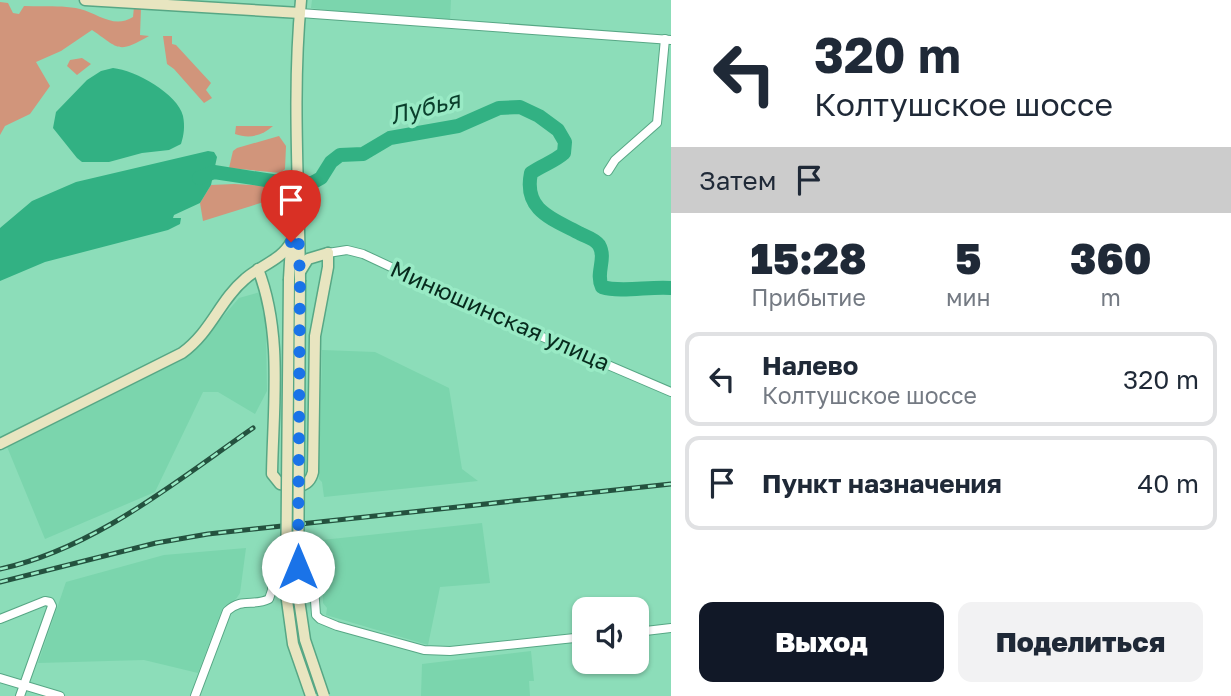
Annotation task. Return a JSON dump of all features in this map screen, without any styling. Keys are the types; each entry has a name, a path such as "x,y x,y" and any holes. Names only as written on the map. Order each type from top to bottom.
{"street":[{"path":"85,0 668,39 657,127 615,160 608,171"},
{"path":"301,0 295,242 298,593 305,640 324,696"},
{"path":"0,444 182,353 201,336 238,285 295,242"},
{"name":"Минюшинская улица","path":"295,242 308,251 328,253 347,250 363,254 523,329 671,392"},
{"path":"258,269 269,304 274,342 272,474 280,484 303,486 310,481 313,472 315,336 328,267 328,253 308,259 297,277 286,593 293,644 311,696"},
{"path":"258,269 269,265 282,266 297,277"},
{"path":"195,696 227,611 236,603 264,602 271,595 271,559 274,549 283,545 305,546 311,552 315,611 320,620 329,623 424,650 450,651 572,638"},
{"path":"0,619 45,601 50,601 52,606 20,696"},
{"path":"649,631 671,628"},
{"path":"0,678 60,696"}],"shaded area":[{"path":"312,0 451,0 450,20 311,8"},
{"path":"0,2 8,3 13,13 19,14 24,6 67,7 119,22 133,17 134,7 141,8 140,35 149,36 131,45 119,47 92,30 61,51 36,62 50,86 30,114 5,126 0,135"},
{"path":"163,36 172,36 172,44 176,45 211,83 206,90 212,98 204,103 167,64"},
{"path":"82,58 91,64 77,75 67,66 70,60"},
{"path":"113,68 143,78 173,100 183,116 181,144 169,150 142,153 109,162 82,162 77,158 53,128 56,112 87,80 101,71"},
{"path":"236,126 273,126 260,134 240,136 235,134"},
{"path":"279,136 286,146 285,169 281,173 229,168 233,151 237,148"},
{"path":"208,151 214,152 217,157 211,185 200,203 174,215 173,218 181,218 180,224 168,230 45,262 0,281 0,228 32,201 76,182"},
{"path":"211,185 273,186 267,201 203,221 200,203"},
{"path":"260,292 266,327 267,391 255,414 218,392 203,392 155,492 45,539 3,437 200,343 239,298"},
{"path":"322,350 375,352 449,388 462,469 478,481 324,497 319,479"},
{"path":"482,523 490,583 440,587 428,645 326,615 327,608 323,603 322,540"},
{"path":"246,548 240,593 223,607 198,673 144,660 38,663 66,582 164,555"},
{"path":"531,651 534,681 529,681 530,696 421,696 422,664"}],"waterway":[{"name":"Лубья","path":"199,178 214,172 285,183 312,183 321,178 331,162 340,155 363,154 390,138 458,126 499,108 520,107 539,116 558,130 565,142 564,153 531,173 532,196 542,212 599,245 602,256 602,287 671,288"}],"railway":[{"path":"0,569 35,559 101,530 163,491 253,428"},
{"path":"0,582 156,543 208,534 671,484"}],"route":[{"path":"291,242 297,200 300,243 298,567"}]}
